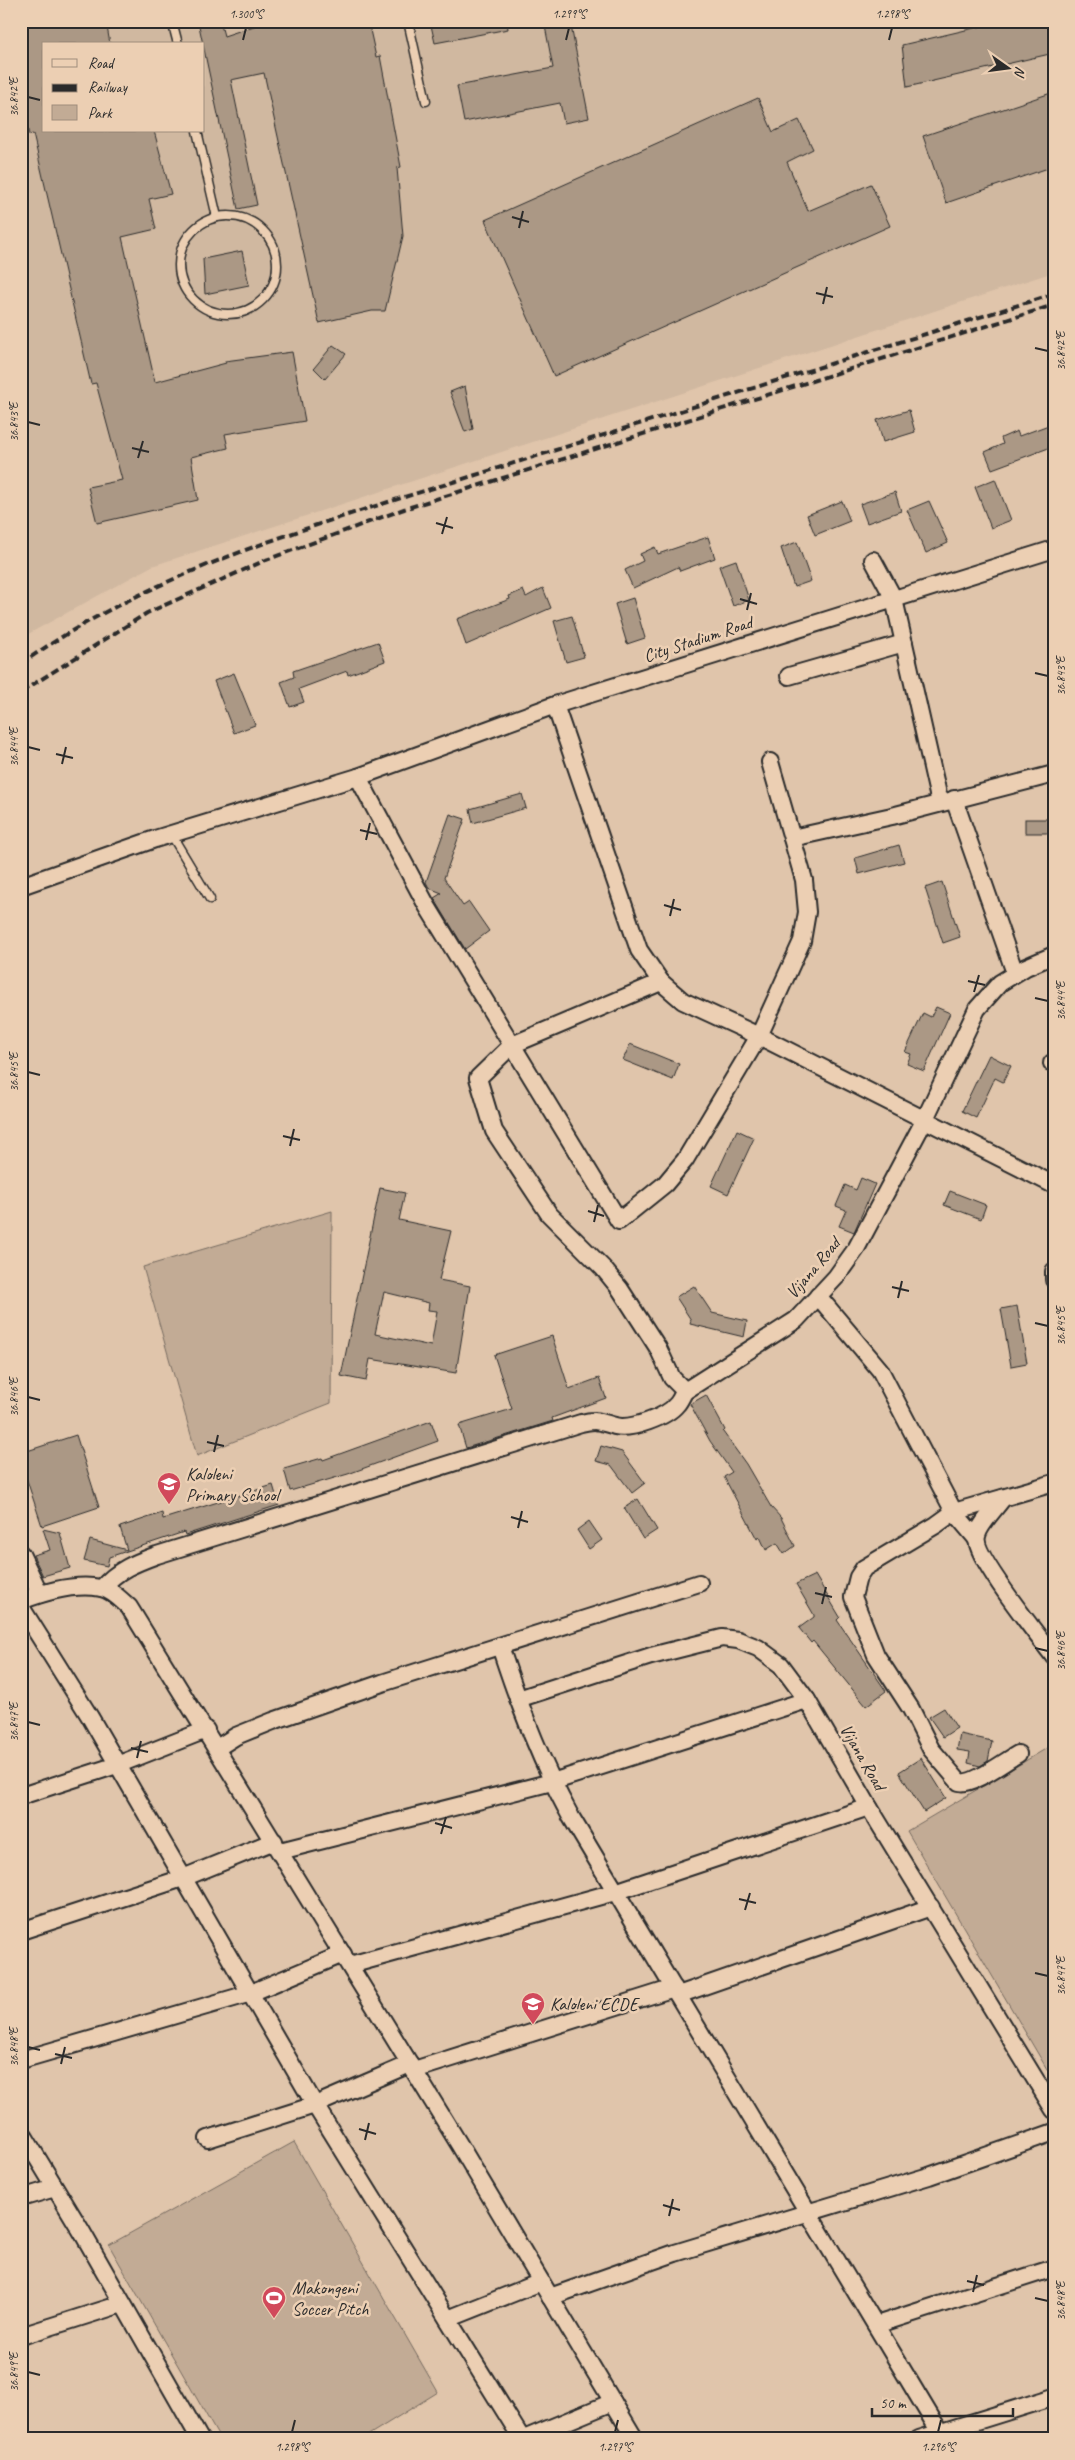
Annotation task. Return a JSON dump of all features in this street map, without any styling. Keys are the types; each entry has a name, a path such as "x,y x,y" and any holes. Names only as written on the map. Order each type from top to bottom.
{"street":[{"name":"City Stadium Road","path":"21,886 91,860 171,834 358,777 555,705 1054,549"},
{"path":"873,560 894,598 904,643 947,801 1015,974"},
{"path":"789,676 904,643"},
{"path":"555,705 639,950 660,982 683,1002 758,1036 1054,1185"},
{"path":"358,777 427,906 619,1221 665,1184 685,1160 758,1036 802,941 807,912 804,880 770,762"},
{"path":"792,838 1054,774"},
{"name":"Vijana Road","path":"102,1588 112,1576 123,1568 156,1555 395,1479 581,1423 601,1420 614,1426 625,1426 662,1416 677,1404 685,1391 796,1320 836,1277 856,1249 924,1121 977,1009 1000,983 1054,955"},
{"path":"660,982 512,1045 478,1078 494,1131 549,1214 603,1268 620,1289 658,1348 672,1378 685,1391"},
{"path":"1054,1270 1054,1280"},
{"path":"818,1296 880,1370 954,1512 976,1538 988,1567 1054,1657"},
{"path":"1018,1754 975,1779 964,1783 959,1782 931,1749 911,1709 876,1655 852,1597 858,1576 864,1568 936,1525 954,1512 1054,1483"},
{"path":"976,1538 978,1531 1003,1498"},
{"path":"21,1554 40,1594"},
{"path":"217,1748 236,1736 273,1721 382,1683 699,1583"},
{"path":"21,1601 40,1594 78,1588 102,1588 118,1596 129,1607 412,2067 635,2439"},
{"path":"21,1607 72,1687 315,2105 523,2439 613,2402"},
{"name":"Vijana Road","path":"518,1699 652,1656 722,1638 738,1640 758,1648 782,1665 807,1700 869,1807 1054,2110"},
{"path":"500,1646 518,1699 552,1782 942,2435"},
{"path":"21,1931 277,1846 552,1782 807,1700"},
{"path":"21,1796 117,1765 206,1730"},
{"path":"21,2060 250,1993 346,1959 616,1892 869,1807"},
{"path":"208,2139 315,2105 412,2067 676,1992 931,1907"},
{"path":"21,2131 200,2439"},
{"path":"550,2296 674,2253 929,2176 1054,2132"},
{"path":"21,2198 55,2188"},
{"path":"876,2325 1054,2268"},
{"path":"448,2319 541,2282"},
{"path":"21,2336 122,2304"},
{"path":"919,2439 942,2435 1054,2397"}],"lane":[{"path":"172,21 177,42"},
{"path":"408,21 426,101"},
{"path":"197,132 217,216"},
{"path":"217,216 233,216 248,220 262,229 272,242 277,257 276,274 271,289 261,302 248,311 232,315 216,313 201,307 188,296 181,281 178,265 181,248 189,234 195,228 217,216"},
{"path":"171,834 210,899"}],"shaded area":[{"path":"21,21 1054,21 1054,272 152,566 21,638"}],"green space":[{"path":"332,1211 331,1403 197,1456 143,1267"},
{"path":"1054,1744 1054,2081 907,1831"},
{"name":"Makongeni Soccer Pitch","path":"294,2142 438,2392 362,2439 220,2439 109,2245"}],"building":[{"path":"21,21 106,21 110,42 42,42 42,132 154,132 171,194 149,199 156,229 122,237 155,382 226,363 225,361 292,352 305,421 225,434 228,448 191,457 198,500 97,523 88,487 122,480 96,383 91,384 33,134 29,135 21,99"},
{"path":"198,21 220,21 224,36 269,21 368,21 376,57 380,56 401,167 397,168 403,236 385,311 372,311 319,323 264,73 231,80 257,205 238,209 205,54 205,42 202,42"},
{"path":"430,21 507,21 508,29 435,43"},
{"path":"570,21 589,118 564,123 560,103 464,122 457,86 553,68 545,26"},
{"path":"1004,21 1054,21 1054,53 907,87 902,45"},
{"path":"1054,92 1054,166 946,203 923,136"},
{"path":"758,98 773,132 799,120 813,149 787,162 808,211 871,184 890,226 554,376 485,220"},
{"path":"242,251 249,285 205,294 203,259"},
{"path":"333,345 346,354 325,379 314,368"},
{"path":"465,386 473,429 465,432 450,392"},
{"path":"909,410 915,432 883,442 877,420"},
{"path":"1054,423 1054,446 992,469 985,452 1003,444 1001,438 1017,431 1019,436"},
{"path":"995,479 1011,520 991,528 975,487"},
{"path":"895,492 901,511 867,523 860,504"},
{"path":"842,501 850,521 815,535 807,515"},
{"path":"929,501 948,543 926,553 907,510"},
{"path":"708,537 715,558 680,571 678,567 633,588 625,570 643,561 640,554 655,547 658,554"},
{"path":"797,542 811,581 794,587 781,548"},
{"path":"736,560 749,600 733,606 719,566"},
{"path":"543,588 551,608 466,645 457,619 510,599 509,596 523,590 526,597"},
{"path":"633,598 645,638 627,644 615,604"},
{"path":"572,616 584,657 566,662 554,621"},
{"path":"378,642 385,661 348,675 347,671 299,689 304,702 290,707 281,682 294,677 293,671"},
{"path":"234,673 255,725 234,733 214,681"},
{"path":"522,794 526,808 473,823 470,809"},
{"path":"450,814 465,819 444,878 463,906 469,902 489,931 465,949 434,898 442,893 429,888 426,882"},
{"path":"1025,819 1054,819 1054,833 1025,833"},
{"path":"899,845 904,862 859,874 855,858"},
{"path":"942,882 960,937 943,943 925,888"},
{"path":"936,1007 950,1013 924,1071 907,1064 911,1054 905,1052 923,1013 931,1017"},
{"path":"630,1044 679,1064 673,1080 623,1060"},
{"path":"989,1055 1011,1066 1003,1082 995,1078 976,1118 962,1111"},
{"path":"737,1130 754,1138 728,1194 711,1186"},
{"path":"861,1178 875,1184 854,1232 839,1226 846,1210 836,1206 845,1185 856,1190"},
{"path":"380,1188 405,1193 399,1220 451,1231 439,1280 470,1286 456,1373 370,1359 366,1381 341,1376","holes":["384,1292 429,1303 428,1310 437,1311 431,1346 375,1334"]},
{"path":"950,1191 986,1205 981,1219 944,1205"},
{"path":"694,1286 712,1313 747,1321 744,1337 690,1324 691,1320 676,1297"},
{"path":"1017,1306 1027,1363 1011,1366 1001,1309"},
{"path":"552,1336 569,1389 599,1378 606,1398 552,1418 553,1421 466,1448 459,1425 512,1409 494,1355"},
{"path":"706,1395 725,1430 723,1432 746,1464 771,1507 781,1518 795,1546 784,1554 777,1543 766,1550 760,1537 757,1539 724,1477 732,1472 710,1441 690,1404"},
{"path":"431,1421 438,1441 348,1474 290,1491 284,1469 322,1458 323,1460"},
{"path":"76,1435 99,1507 42,1526 21,1462 21,1453"},
{"path":"601,1446 622,1452 645,1483 632,1493 611,1465 596,1461"},
{"path":"273,1485 279,1505 185,1535 184,1532 109,1557 107,1566 84,1561 90,1540 127,1550 120,1527 162,1513 163,1519"},
{"path":"638,1499 657,1530 643,1539 624,1508"},
{"path":"589,1521 602,1540 589,1549 577,1530"},
{"path":"43,1529 60,1533 70,1568 43,1576 33,1555 50,1550"},
{"path":"815,1575 840,1617 837,1620 886,1691 866,1706 813,1641 811,1643 799,1628 814,1617 814,1615 796,1584"},
{"path":"944,1708 957,1728 943,1737 929,1717"},
{"path":"960,1734 992,1741 988,1761 980,1766 968,1763 970,1752 957,1750"},
{"path":"921,1758 946,1798 924,1812 899,1772"}],"railway":[{"path":"21,664 74,630 130,599 189,572 250,548 373,507 1054,294"},
{"path":"21,692 147,613 266,560 404,509 1054,305"}],"place":[{"name":"Kaloleni Primary School","path":"169,1505"},
{"name":"Kaloleni ECDE","path":"533,2025"},
{"name":"Makongeni Soccer Pitch","path":"274,2319"}]}
